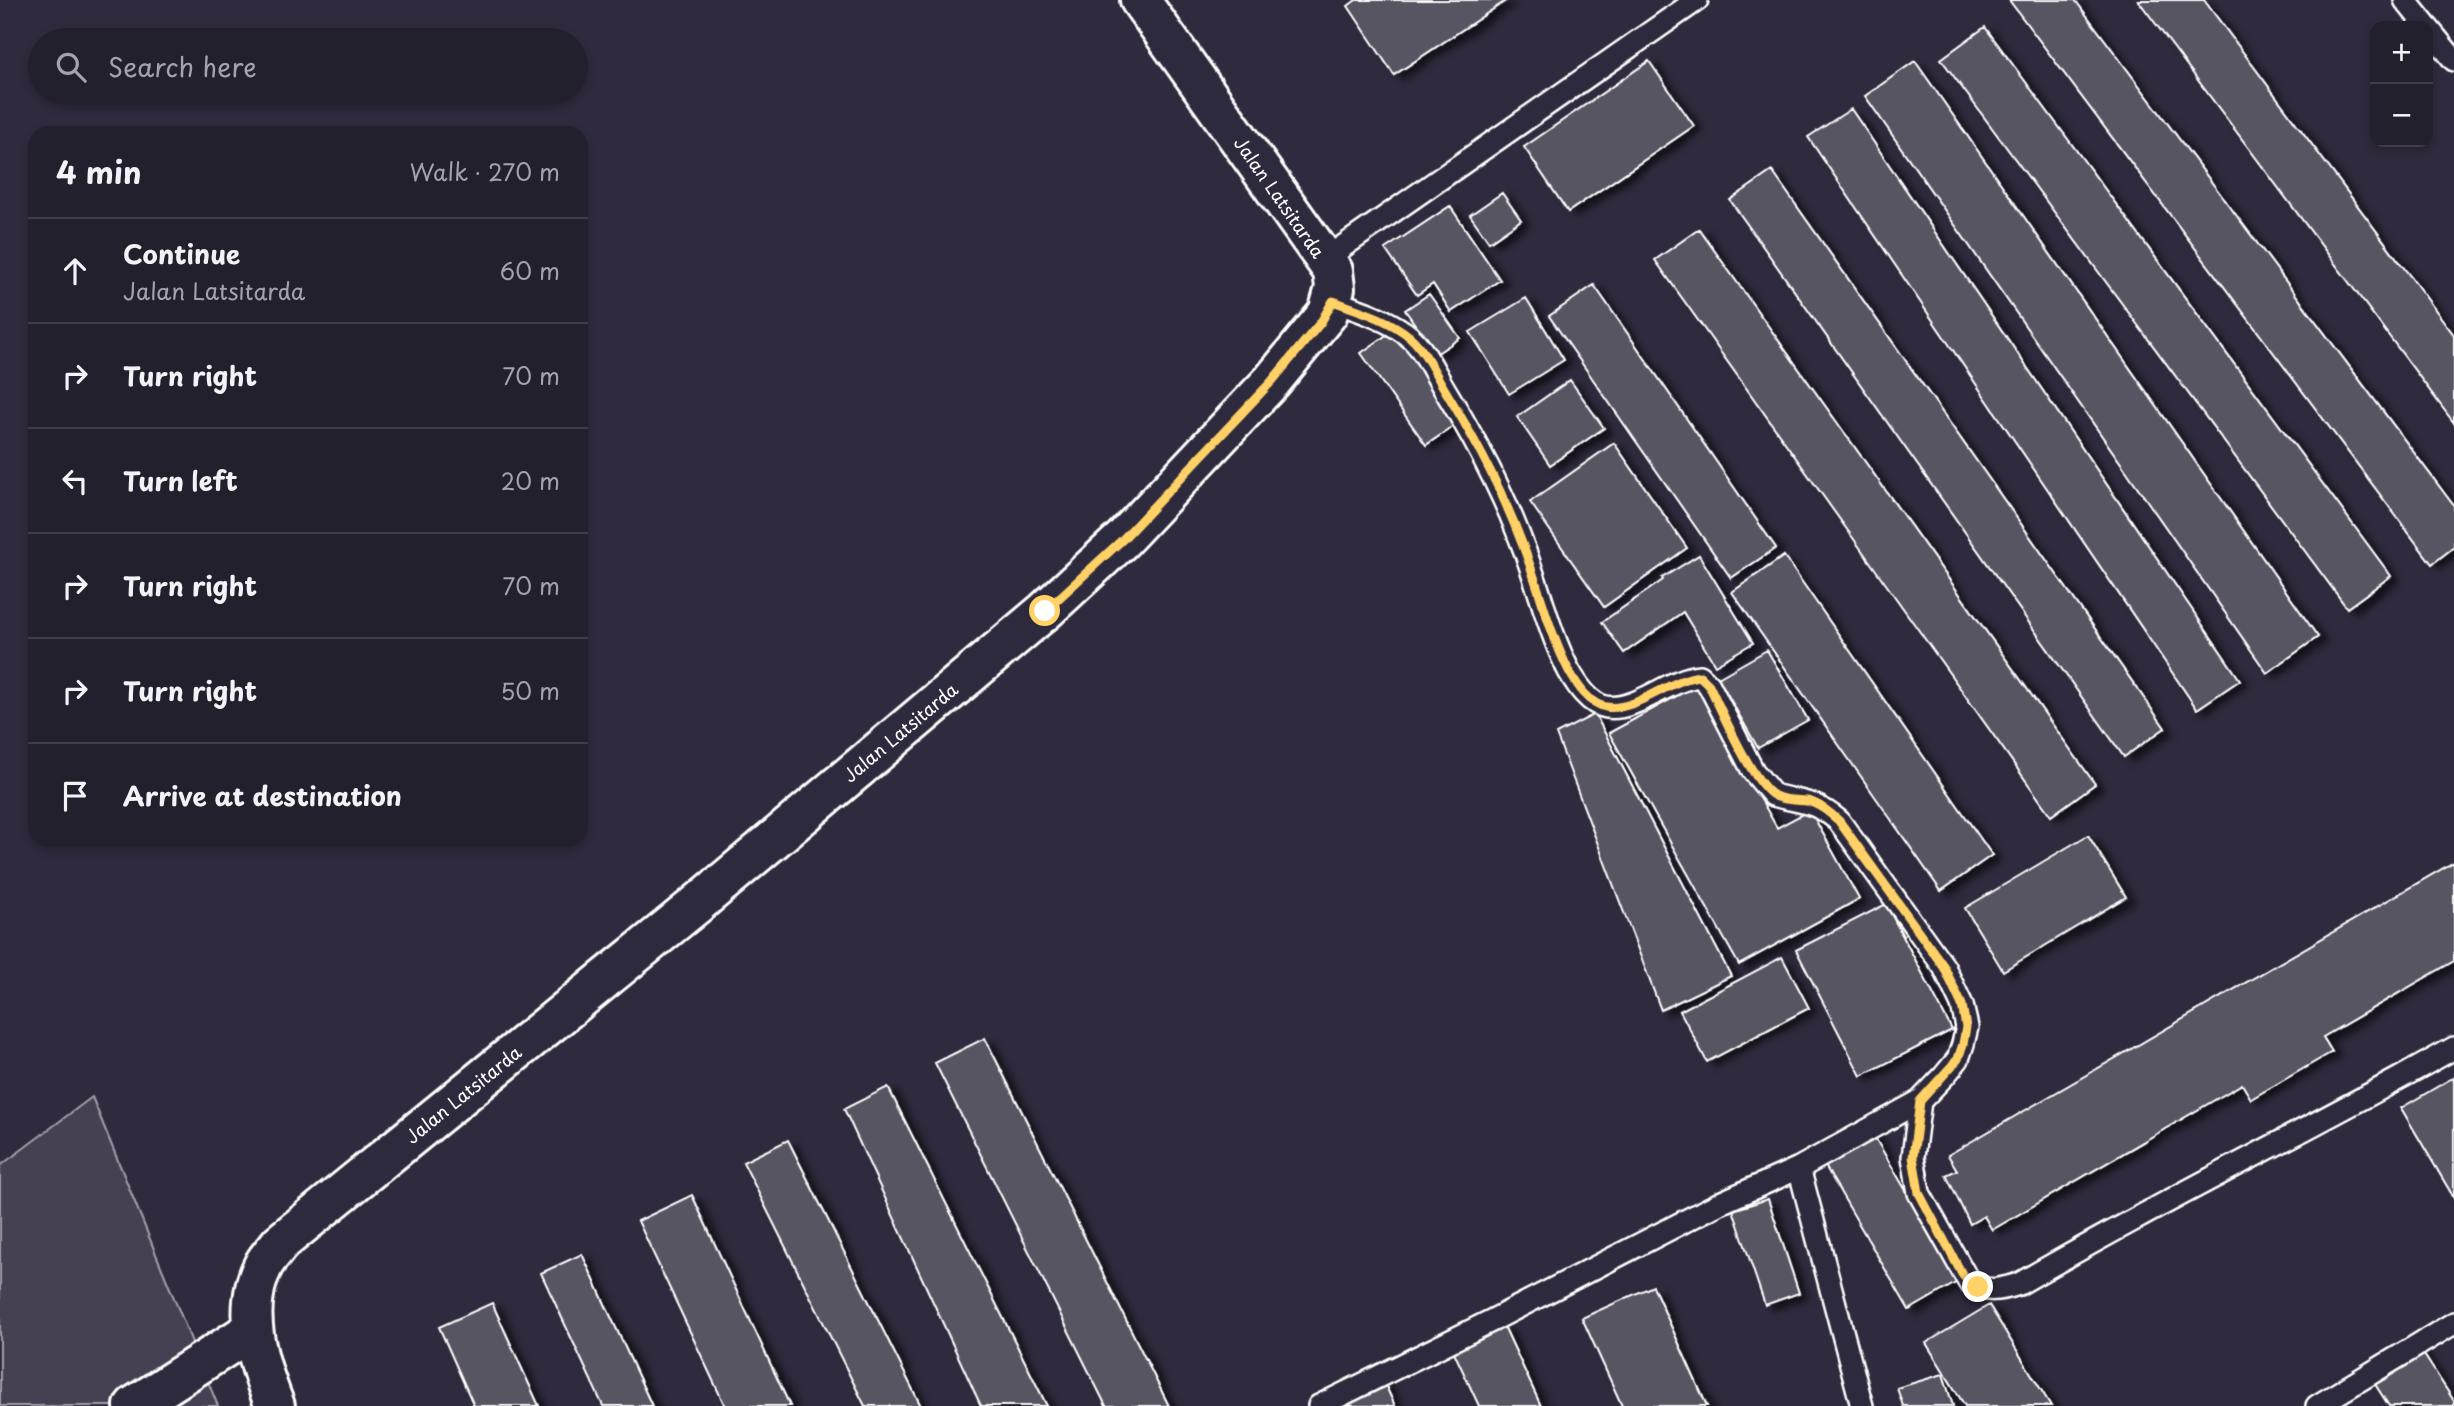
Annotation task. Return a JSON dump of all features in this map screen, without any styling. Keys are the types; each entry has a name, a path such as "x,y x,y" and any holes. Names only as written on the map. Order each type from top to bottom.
{"street":[{"name":"Jalan Latsitarda","path":"275,1406 263,1377 252,1330 254,1296 263,1265 280,1243 696,905 1045,611 1122,540 1272,381 1321,322 1333,301 1333,271 1140,0"},
{"path":"134,1406 252,1330"}],"lane":[{"path":"1325,259 1697,0"},
{"path":"2405,0 2422,21"},
{"path":"2433,34 2454,60"},
{"path":"1319,1406 1720,1203 1799,1168 1920,1101 1958,1059 1966,1027 1962,1005 1944,967 1839,821 1824,808 1810,802 1773,795 1753,771 1709,685 1700,676 1665,687 1624,707 1604,707 1584,694 1560,650 1522,544 1499,491 1466,423 1420,348 1409,336 1374,316 1333,301"},
{"path":"1920,1101 1913,1157 1919,1193 1969,1283 2000,1290 2019,1284 2454,1048"},
{"path":"1799,1168 1862,1406"},
{"path":"2317,1406 2454,1323"}],"shaded area":[{"path":"92,1097 218,1406 0,1406 0,1166"}],"building":[{"path":"1356,0 1507,0 1394,75 1348,6"},
{"path":"2009,0 2075,0 2454,506 2454,547 2432,564"},
{"path":"2138,0 2204,0 2454,335 2454,423"},
{"path":"1985,27 2391,576 2347,608 1941,59"},
{"path":"1649,61 1694,126 1568,212 1524,147"},
{"path":"1915,61 2318,637 2267,673 1865,96"},
{"path":"1851,109 2240,680 2197,709 1808,137"},
{"path":"1772,171 2165,728 2124,757 1730,200"},
{"path":"1502,193 1521,220 1489,242 1470,215"},
{"path":"1450,206 1500,280 1451,312 1433,284 1417,295 1385,249"},
{"path":"1699,229 2095,784 2051,816 1655,260"},
{"path":"1594,285 1776,548 1731,578 1549,316"},
{"path":"1429,294 1460,338 1436,354 1405,310"},
{"path":"1526,298 1564,360 1509,394 1470,332"},
{"path":"1395,329 1461,421 1426,445 1361,353"},
{"path":"1570,380 1604,428 1550,465 1517,417"},
{"path":"1614,443 1687,548 1604,607 1530,502"},
{"path":"1699,555 1753,643 1715,665 1683,612 1624,653 1602,622 1663,580 1662,578"},
{"path":"1784,556 1992,855 1941,891 1732,592"},
{"path":"1767,650 1808,720 1758,748 1718,678"},
{"path":"1697,685 1777,828 1810,810 1859,899 1739,965 1609,733"},
{"path":"1595,714 1731,976 1661,1010 1556,734"},
{"path":"2088,835 2126,897 2003,971 1965,908"},
{"path":"2454,862 2454,961 2323,1037 2332,1052 2251,1099 2242,1084 1992,1230 1984,1216 1970,1224 1946,1175 1957,1170 1948,1155"},
{"path":"1886,904 1952,1030 1861,1076 1796,950"},
{"path":"1782,957 1809,1008 1707,1062 1680,1011"},
{"path":"985,1038 1169,1406 1106,1406 935,1063"},
{"path":"2454,1077 2454,1198 2401,1108"},
{"path":"888,1087 1047,1406 981,1406 844,1109"},
{"path":"1871,1131 1959,1281 1909,1310 1821,1159"},
{"path":"788,1140 921,1406 865,1406 743,1162"},
{"path":"692,1195 790,1406 725,1406 638,1221"},
{"path":"1768,1199 1799,1293 1765,1305 1733,1210"},
{"path":"582,1254 652,1406 603,1406 541,1273"},
{"path":"1653,1286 1707,1406 1622,1406 1582,1318"},
{"path":"492,1303 539,1406 474,1406 439,1327"},
{"path":"1989,1305 2051,1406 1965,1406 1926,1343"},
{"path":"1504,1326 1541,1406 1479,1406 1453,1350"},
{"path":"2419,1347 2454,1401 2454,1406 2389,1406 2371,1378"},
{"path":"1943,1374 1953,1406 1903,1406 1897,1388"},
{"path":"1384,1382 1395,1406 1335,1406"}],"route":[{"path":"1045,611 1122,540 1272,381 1328,313 1333,301 1374,316 1409,336 1420,348 1466,423 1522,544 1560,650 1584,694 1604,707 1624,707 1665,687 1700,676 1709,685 1753,771 1773,795 1810,802 1824,808 1839,821 1944,967 1962,1005 1966,1027 1958,1059 1920,1101 1913,1157 1915,1176 1919,1193 1962,1274 1969,1283 1978,1287"}]}
